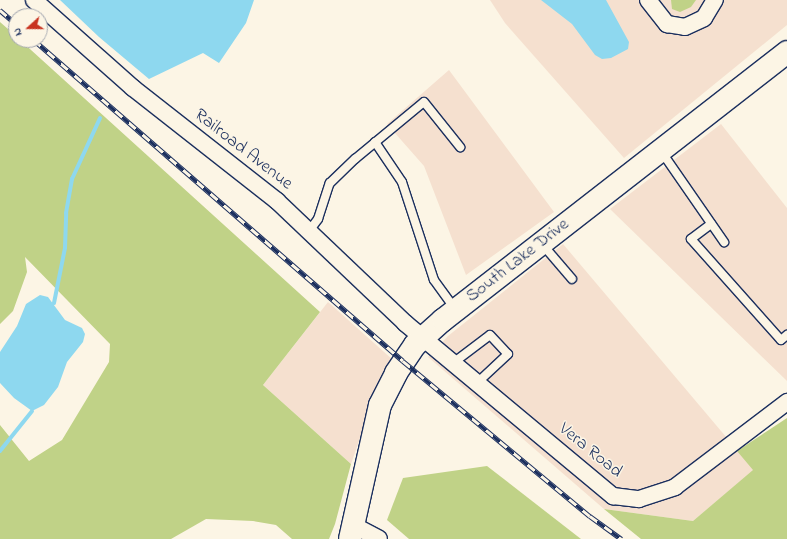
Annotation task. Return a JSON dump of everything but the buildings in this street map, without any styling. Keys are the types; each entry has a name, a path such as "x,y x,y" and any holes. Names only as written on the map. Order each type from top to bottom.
{"main road":[{"name":"South Lake Drive","path":"352,532 380,405 399,367 422,337 787,52"}],"street":[{"name":"Railroad Avenue","path":"34,0 133,88 277,201 422,337"},
{"path":"648,0 667,24 685,27 704,18 715,0"},
{"name":"Vera Road","path":"422,337 604,490 613,496 626,499 639,499 675,487 787,402"},
{"path":"352,532 379,539"}],"lane":[{"path":"308,231 318,219 330,183 375,142 424,102 460,147"},
{"path":"375,142 402,182 434,280 456,310"},
{"path":"660,150 724,242"},
{"path":"712,224 691,239 781,340 787,336"},
{"path":"542,243 572,279"},
{"path":"453,363 490,335 508,354 477,383"}],"shaded area":[{"path":"490,0 787,0 787,25 624,158 505,23"},
{"path":"449,70 554,212 466,275 424,166 387,124"},
{"path":"721,124 787,208 787,381 610,209"},
{"path":"563,244 754,470 693,521 604,509 428,357 448,336"},
{"path":"328,302 393,360 378,386 351,464 263,385"}],"green space":[{"path":"671,0 696,0 691,7 680,12 672,9"},
{"path":"0,22 8,29 8,48 29,48 320,312 263,385 351,464 335,524 329,539 292,539 276,525 253,521 206,519 171,539 0,539 0,425 29,461 62,440 109,362 110,344 25,257 27,272 13,311 0,324"},
{"path":"787,418 787,539 641,539 604,509 693,521 753,470 737,451"},
{"path":"487,466 581,539 409,539 387,520 403,478"}],"water":[{"path":"60,0 254,0 246,23 219,63 203,53 149,79 99,37"},
{"path":"541,0 606,0 629,42 628,49 611,58 602,59 595,55 572,24"},
{"path":"40,295 48,297 65,320 82,328 85,334 83,342 67,362 58,387 44,405 32,411 14,398 0,383 0,352 17,326 26,304"}],"waterway":[{"path":"54,303 65,248 66,213 72,179 100,118"},
{"path":"0,451 32,411"}],"railway":[{"path":"0,10 8,17"},
{"path":"43,48 403,361 590,516 622,539"}]}
